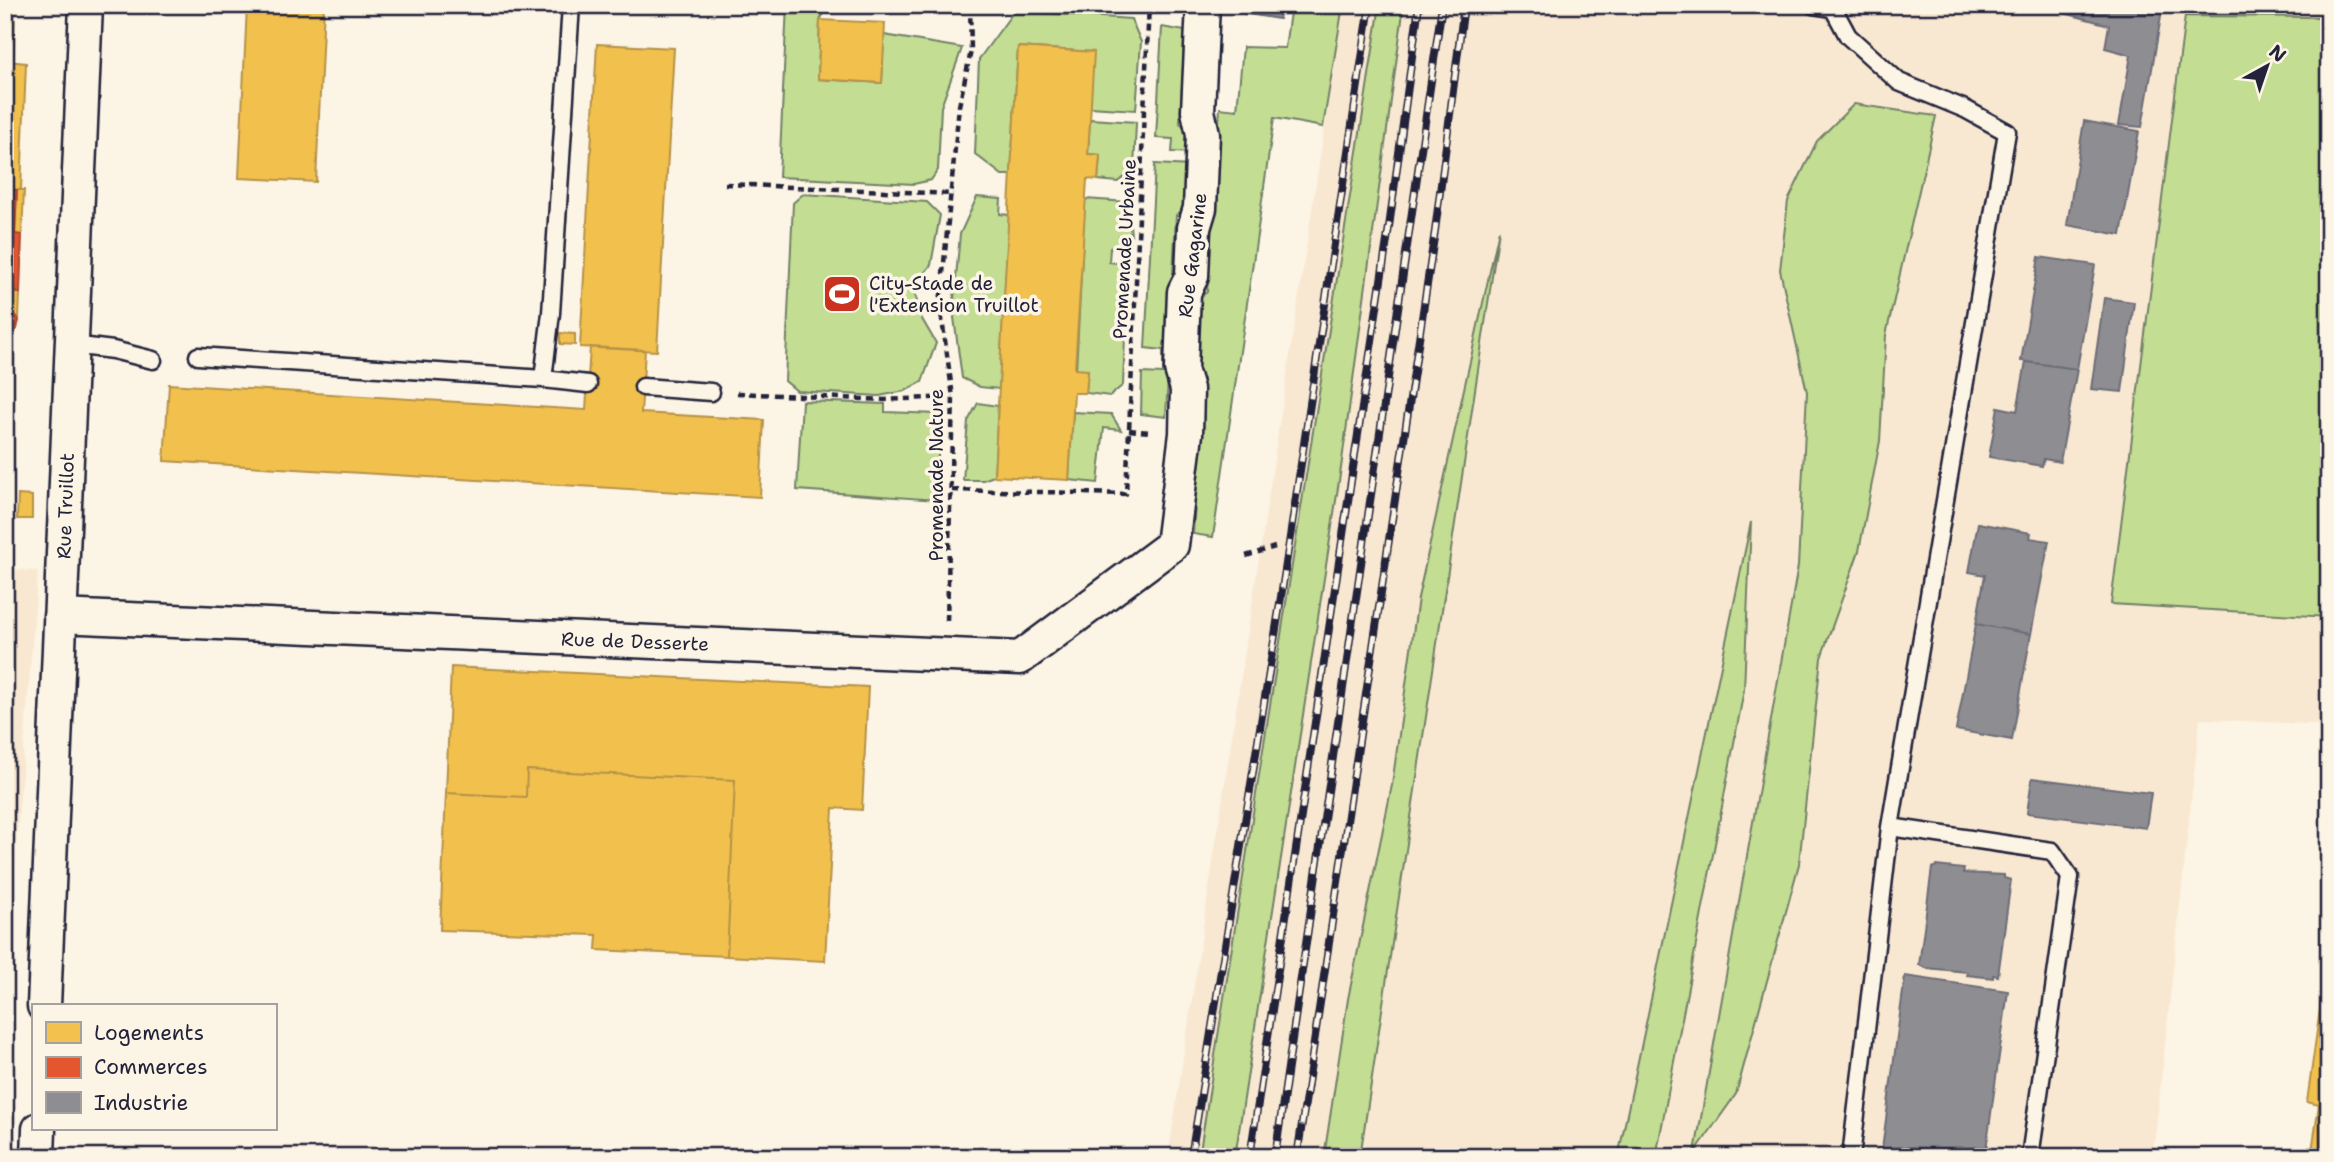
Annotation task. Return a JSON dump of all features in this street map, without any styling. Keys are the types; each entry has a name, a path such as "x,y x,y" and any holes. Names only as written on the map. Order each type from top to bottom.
{"street":[{"name":"Rue Truillot","path":"44,1004 86,5"},
{"name":"Rue Gagarine","path":"1172,545 1186,434 1187,390 1181,369 1184,292 1192,276 1194,229 1200,208 1203,134 1198,111 1203,5"},
{"name":"Rue de Desserte","path":"60,616 1020,659 1172,545"},
{"path":"38,1157 39,1130"}],"lane":[{"path":"543,379 551,313 571,5"},
{"path":"1813,5 1833,8 1848,36 1899,82 1965,109 2007,132 1890,827 1851,1157"},
{"path":"72,345 113,350 153,360"},
{"path":"198,356 588,384"},
{"path":"643,387 711,392"},
{"path":"1890,827 2052,851 2070,877 2030,1157"}],"path":[{"name":"Promenade Nature","path":"946,654 953,397 940,305 953,194 959,106 971,51 970,5"},
{"name":"Promenade Urbaine","path":"952,490 1126,494 1149,5"},
{"path":"725,184 953,194"},
{"path":"711,392 884,400 953,397"},
{"path":"1246,556 1275,547"}],"shaded area":[{"path":"1343,5 2329,5 2329,725 2200,719 2153,1157 1168,1157"},
{"path":"5,569 38,571 5,988"}],"green space":[{"path":"787,5 829,5 820,20 818,79 882,83 884,35 962,48 941,107 938,170 931,180 914,184 779,177"},
{"path":"1291,5 1343,5 1323,127 1274,118 1213,537 1193,534 1203,379 1193,370 1195,301 1207,292 1220,108 1237,110 1243,47 1285,48"},
{"path":"1380,5 1404,5 1341,468 1235,1157 1199,1157"},
{"path":"1014,11 1131,19 1141,42 1136,110 1090,107 1093,52 1018,47 1011,175 1002,175 975,154 979,59"},
{"path":"2185,16 2329,17 2329,617 2111,604"},
{"path":"1162,27 1185,31 1180,123 1194,135 1193,153 1172,152 1173,139 1156,138"},
{"path":"1854,104 1936,116 1886,335 1880,441 1859,551 1821,658 1799,864 1736,1094 1695,1152 1798,566 1807,392 1780,270 1788,201 1817,141"},
{"path":"1090,119 1136,122 1134,170 1118,182 1098,180 1100,155 1088,154"},
{"path":"1155,164 1191,166 1188,206 1176,215 1166,417 1141,414 1142,373 1163,374 1163,350 1145,348"},
{"name":"City-Stade de l'Extension Truillot","path":"803,194 927,202 940,215 931,265 913,287 922,319 936,343 922,382 905,391 879,396 797,391 785,381 793,203"},
{"path":"977,197 1001,199 1000,214 1009,215 999,389 980,387 962,378 953,310 960,234"},
{"path":"1085,199 1128,202 1131,236 1119,236 1118,244 1110,248 1109,262 1128,264 1123,385 1110,396 1086,393 1088,370 1076,370"},
{"path":"1499,230 1360,1157 1324,1157 1348,999 1392,785 1418,598"},
{"path":"802,401 885,404 885,412 939,414 937,500 797,490"},
{"path":"978,403 998,406 994,476 983,480 963,480 968,421"},
{"path":"1073,412 1111,414 1121,430 1104,428 1098,483 1069,480"},
{"path":"1751,522 1744,690 1656,1157 1618,1157"}],"building: Logements":[{"path":"5,5 9,5 7,61 26,63 21,190 5,189"},
{"path":"9,5 15,5 13,62 7,61"},
{"path":"247,5 324,5 316,182 239,178"},
{"path":"829,5 904,5 904,11"},
{"path":"820,20 885,23 882,83 818,79"},
{"path":"597,44 674,48 657,351 580,347"},
{"path":"1018,47 1094,52 1088,154 1100,155 1098,180 1087,179 1075,369 1088,370 1086,393 1074,393 1069,480 994,476"},
{"path":"17,190 24,190 22,235 15,234"},
{"path":"12,292 20,293 19,320 12,310"},
{"path":"560,333 575,334 575,345 560,344"},
{"path":"590,347 645,350 641,413 764,420 760,497 164,461 169,384 586,410"},
{"path":"18,495 32,496 32,519 17,519"},
{"path":"451,667 868,687 862,810 833,808 825,961 727,956 735,780 527,770 526,797 446,793"},
{"path":"527,770 735,780 727,956 596,950 597,935 440,930 446,793 526,797"},
{"path":"2329,945 2329,1157 2311,1157 2319,1105 2307,1102"}],"building: Commerces":[{"path":"5,189 17,190 15,234 22,235 20,293 12,292 12,310 19,320 17,329 5,339"}],"building: Industrie":[{"path":"1243,5 1281,5 1279,19 1241,13"},
{"path":"2065,5 2163,5 2142,127 2119,125 2131,55 2105,48 2109,25 2064,13"},
{"path":"2084,121 2139,131 2121,235 2067,225"},
{"path":"2039,257 2095,265 2077,369 2021,361"},
{"path":"2104,298 2134,302 2122,392 2091,389"},
{"path":"2026,362 2077,369 2060,462 2044,459 2042,466 1989,457 1998,407 2017,411"},
{"path":"1978,523 2031,533 2030,538 2049,541 2031,634 1976,624 1985,575 1969,572"},
{"path":"1976,624 2031,634 2012,740 1956,730"},
{"path":"2032,778 2151,793 2146,828 2027,813"},
{"path":"1936,866 1964,869 1963,873 2004,875 2004,878 2011,880 1998,976 1993,975 1993,978 1967,975 1967,972 1919,965 1932,868"},
{"path":"1905,976 2008,991 1985,1157 1881,1157"}],"railway":[{"path":"1191,1157 1279,610 1370,5"},
{"path":"1250,1157 1389,227 1419,5"},
{"path":"1275,1157 1442,5"},
{"path":"1297,1157 1435,231 1464,5"}],"place":[{"name":"City-Stade de l'Extension Truillot","path":"842,294"}]}
